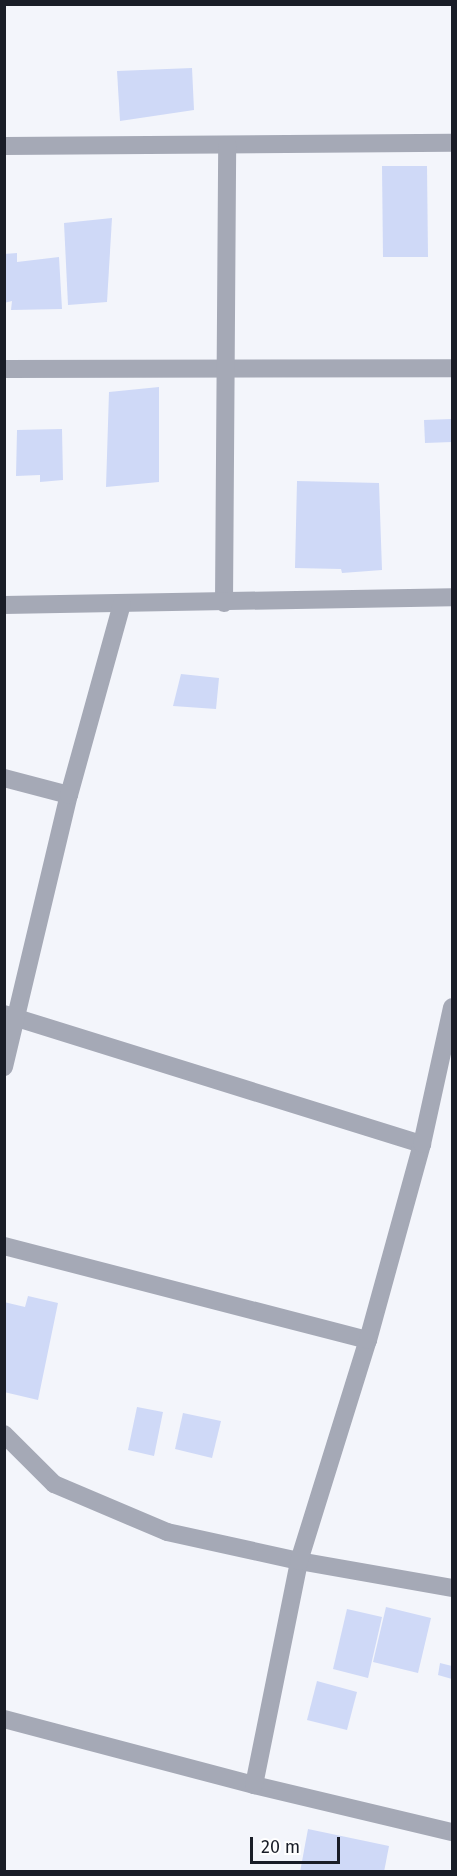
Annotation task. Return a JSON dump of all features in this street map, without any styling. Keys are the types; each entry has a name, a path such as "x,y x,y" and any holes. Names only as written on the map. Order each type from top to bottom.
{"street":[{"path":"4,146 453,143"},
{"path":"224,603 228,145"},
{"path":"4,369 226,366 453,368"},
{"path":"4,605 224,603 453,597"},
{"path":"4,1067 10,1015 122,604"},
{"path":"4,778 69,795"},
{"path":"254,1785 299,1562 368,1340 422,1144 453,1007"},
{"path":"10,1015 422,1144"},
{"path":"4,1245 368,1340"},
{"path":"4,1434 54,1484 167,1532 299,1562 453,1588"},
{"path":"4,1719 254,1785 453,1832"}],"building":[{"path":"192,68 194,110 120,121 117,71"},
{"path":"382,166 427,166 428,257 383,257"},
{"path":"112,218 107,302 68,305 64,223"},
{"path":"17,253 17,262 59,257 62,309 11,310 12,301 4,303 4,254"},
{"path":"159,387 159,482 106,487 109,392"},
{"path":"452,419 452,442 425,443 424,420"},
{"path":"62,429 63,480 40,482 40,475 16,476 17,430"},
{"path":"297,481 379,483 382,570 342,573 341,569 295,568"},
{"path":"181,674 219,678 216,709 173,706"},
{"path":"28,1296 58,1303 38,1400 4,1392 4,1302 25,1307"},
{"path":"137,1407 163,1412 154,1456 128,1450"},
{"path":"183,1413 221,1421 212,1458 175,1449"},
{"path":"386,1607 431,1618 418,1673 373,1662"},
{"path":"347,1609 382,1617 368,1678 333,1669"},
{"path":"440,1663 452,1666 452,1679 438,1675"},
{"path":"317,1681 357,1692 347,1730 307,1720"},
{"path":"308,1829 389,1846 384,1872 300,1872"}]}
